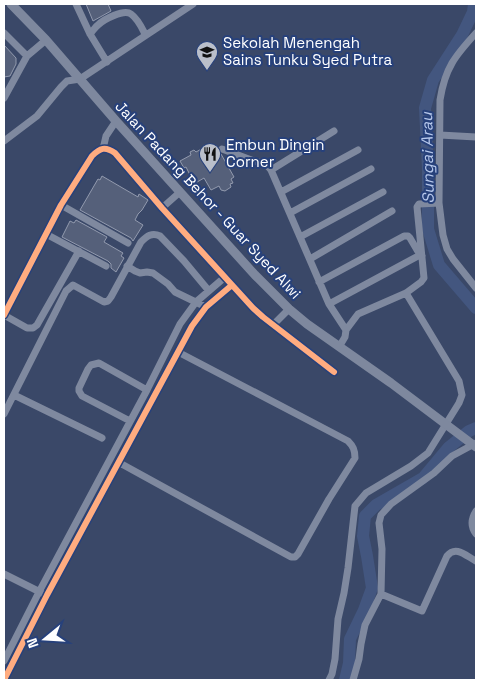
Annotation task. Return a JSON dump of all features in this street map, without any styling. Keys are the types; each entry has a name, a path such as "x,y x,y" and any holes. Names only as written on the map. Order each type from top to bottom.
{"main road":[{"name":"Jalan Padang Behor - Guar Syed Alwi","path":"11,4 46,40 116,121 255,275 289,309 474,445"}],"street":[{"path":"76,4 90,34 107,62"},
{"path":"4,141 37,116 68,81 80,79 192,4"},
{"path":"90,34 97,25 123,12 129,12 134,16 146,34"},
{"path":"4,33 26,56"},
{"path":"476,33 450,65 445,78 440,100 437,203 447,249 476,288"},
{"path":"4,98 26,56 46,40"},
{"path":"103,148 106,136 116,121"},
{"path":"271,170 334,131"},
{"path":"440,134 476,137"},
{"path":"78,252 37,325 33,328 26,328 4,315 61,205 92,156 103,148 108,148 115,153 253,308 334,372"},
{"path":"222,149 257,162 265,163 271,170 329,304 346,330"},
{"path":"280,192 358,150"},
{"path":"290,213 372,169"},
{"path":"162,208 180,192"},
{"path":"300,237 383,192"},
{"path":"339,347 345,337 346,330 358,314 406,293 424,278 416,211 419,204 437,203"},
{"path":"61,205 128,243"},
{"path":"310,259 392,211"},
{"path":"46,234 106,266"},
{"path":"4,414 66,291 73,285 104,302 108,301 141,242 151,234 160,236 209,291"},
{"path":"319,282 404,236 410,238 421,255"},
{"path":"329,304 421,255"},
{"path":"127,266 135,272 153,273 175,292 206,307"},
{"path":"4,661 180,324 196,302 225,277"},
{"path":"4,680 47,595 192,326 206,307 232,285"},
{"path":"329,680 332,674 338,620 348,568 355,506 366,493 411,466 428,452 446,425 462,395 459,381 406,293"},
{"path":"273,325 289,309"},
{"path":"118,462 291,557 295,557 328,499 355,458 353,446 348,441 178,352"},
{"path":"130,421 82,396 79,388 88,369 92,365 99,364 147,390"},
{"path":"14,395 102,438"},
{"path":"353,680 365,625 381,594 382,549 379,523 381,515 391,504 434,473 441,464 474,445"},
{"path":"476,512 472,526 476,534"},
{"path":"381,594 422,610 450,552 460,552 476,561"},
{"path":"4,574 47,595"}],"building":[{"path":"86,4 108,4 111,11 93,21"},
{"path":"4,45 16,58 16,64 10,76 4,77"},
{"name":"Embun Dingin Corner","path":"205,147 211,158 219,153 221,154 234,177 231,179 233,183 230,184 231,187 225,191 221,190 219,186 211,190 204,178 192,185 189,179 191,177 186,167 184,168 180,161 191,155 190,152 194,150 196,152"},
{"path":"102,176 138,197 139,194 148,200 135,220 143,225 133,241 131,238 80,210 98,179 100,180"},
{"path":"76,220 107,237 104,242 123,253 121,256 124,258 116,272 111,268 111,264 108,261 62,237 70,221 74,223"}],"waterway":[{"name":"Sungai Arau","path":"474,4 473,12 462,35 433,80 425,108 428,229 439,265 476,308"},
{"name":"Sungai Arau","path":"345,680 349,663 350,639 372,588 363,536 365,516 376,505 423,478 448,448 469,431 476,428"}],"cycle path":[{"path":"4,315 61,205 92,156 100,150 108,149 115,153 253,308 334,372"},
{"path":"4,680 47,595 192,326 206,307 232,285"}],"place":[{"name":"Sekolah Menengah Sains Tunku Syed Putra","path":"207,71"},
{"name":"Embun Dingin Corner","path":"210,173"}]}
